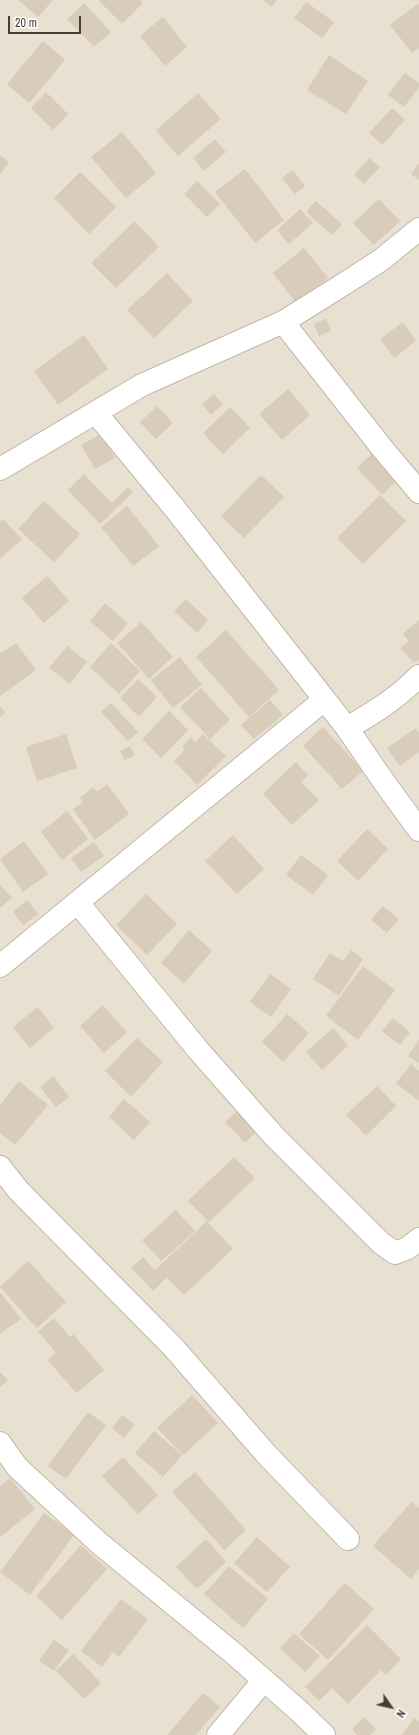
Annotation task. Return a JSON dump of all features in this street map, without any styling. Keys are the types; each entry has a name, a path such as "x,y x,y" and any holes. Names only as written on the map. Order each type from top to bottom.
{"street":[{"path":"0,469 142,385 283,322 381,260 419,229"},
{"path":"283,322 382,448 419,492"},
{"path":"96,413 246,599 347,728 419,830"},
{"path":"347,728 401,694 419,676"},
{"path":"0,966 324,700"},
{"path":"78,903 198,1051 273,1134 381,1243 395,1253 408,1248 419,1239"},
{"path":"0,1167 18,1190 173,1347 267,1456 348,1539"},
{"path":"0,1443 17,1467 99,1542 264,1680 324,1735"},
{"path":"218,1735 264,1680"}],"shaded area":[{"path":"0,0 419,0 419,1735 0,1735"}],"building":[{"path":"18,0 53,0 38,17"},
{"path":"98,0 140,0 143,3 122,24"},
{"path":"263,0 277,0 271,7"},
{"path":"306,2 334,22 322,38 294,18"},
{"path":"84,3 111,32 94,47 67,19"},
{"path":"419,3 419,48 412,53 390,25"},
{"path":"163,17 187,47 165,66 140,36"},
{"path":"43,41 65,60 29,103 7,84"},
{"path":"329,55 368,81 346,114 307,90"},
{"path":"405,73 419,83 419,87 404,107 388,95"},
{"path":"46,92 68,114 53,130 31,108"},
{"path":"198,93 221,119 178,156 156,130"},
{"path":"392,108 405,120 382,145 369,133"},
{"path":"122,132 156,173 126,198 91,157"},
{"path":"215,139 226,152 204,171 193,158"},
{"path":"0,155 9,162 0,174"},
{"path":"369,158 380,167 364,184 354,175"},
{"path":"419,163 419,180 411,174"},
{"path":"245,169 284,220 255,243 215,192"},
{"path":"293,170 305,186 295,194 282,178"},
{"path":"80,172 116,207 89,234 54,198"},
{"path":"197,181 220,204 207,217 184,194"},
{"path":"379,199 400,221 374,245 353,223"},
{"path":"316,201 342,224 332,235 306,212"},
{"path":"300,209 313,223 289,244 277,230"},
{"path":"135,221 159,247 116,288 91,263"},
{"path":"304,248 328,278 296,303 273,273"},
{"path":"167,273 193,301 154,338 127,310"},
{"path":"326,319 331,331 319,336 314,324"},
{"path":"403,322 416,341 394,358 380,339"},
{"path":"84,335 108,369 58,405 34,371"},
{"path":"288,389 310,415 282,440 259,414"},
{"path":"214,394 223,404 211,415 202,404"},
{"path":"157,406 173,423 156,439 140,422"},
{"path":"230,407 250,428 223,454 203,433"},
{"path":"101,434 115,458 95,469 81,445"},
{"path":"374,452 399,479 382,495 357,468"},
{"path":"84,474 112,503 128,487 133,492 100,524 68,490"},
{"path":"261,475 284,497 244,538 221,516"},
{"path":"380,495 406,521 363,564 337,538"},
{"path":"44,501 80,534 54,562 18,529"},
{"path":"127,506 159,546 133,566 101,527"},
{"path":"3,519 22,539 0,559 0,522"},
{"path":"47,576 69,601 44,623 22,598"},
{"path":"186,599 208,620 197,633 174,611"},
{"path":"105,603 128,623 113,641 90,621"},
{"path":"419,620 419,659 414,663 400,648 409,641 403,634"},
{"path":"141,622 173,657 149,679 117,643"},
{"path":"226,630 279,690 249,717 196,657"},
{"path":"16,643 36,670 0,696 0,651 1,653"},
{"path":"111,643 140,671 119,694 90,667"},
{"path":"67,646 87,662 70,684 49,668"},
{"path":"180,657 202,685 173,708 151,680"},
{"path":"138,679 157,697 139,717 120,698"},
{"path":"201,688 230,720 210,739 180,707"},
{"path":"270,700 283,715 254,739 241,725"},
{"path":"111,703 138,732 128,741 101,712"},
{"path":"0,706 5,713 0,717"},
{"path":"169,711 188,730 161,758 142,739"},
{"path":"323,727 363,771 342,789 303,746"},
{"path":"416,728 419,733 419,752 400,766 387,748"},
{"path":"66,734 77,768 37,781 26,747"},
{"path":"203,734 226,756 197,785 174,761 185,750 182,747 191,737 195,742"},
{"path":"130,746 135,755 125,760 120,751"},
{"path":"296,762 308,775 301,782 319,800 292,825 263,794"},
{"path":"107,784 129,814 95,840 73,809 83,802 80,798 93,787 97,792"},
{"path":"67,811 88,839 62,860 41,832"},
{"path":"367,829 388,849 358,881 337,861"},
{"path":"233,835 264,869 237,894 205,861"},
{"path":"24,841 48,874 23,892 0,859"},
{"path":"94,842 104,856 81,872 71,858"},
{"path":"301,855 328,875 313,895 286,875"},
{"path":"0,885 12,898 0,908"},
{"path":"146,894 177,924 147,955 116,925"},
{"path":"27,900 38,914 23,925 13,912"},
{"path":"383,906 399,919 387,933 371,920"},
{"path":"189,930 212,951 184,983 161,963"},
{"path":"351,950 363,959 339,996 313,979 330,953 343,961"},
{"path":"363,966 395,990 358,1040 326,1016"},
{"path":"270,974 291,989 271,1017 250,1002"},
{"path":"103,1005 127,1032 104,1053 80,1026"},
{"path":"38,1007 54,1028 30,1048 13,1027"},
{"path":"287,1014 309,1033 283,1062 262,1042"},
{"path":"393,1018 410,1032 400,1045 382,1031"},
{"path":"333,1028 348,1046 322,1070 306,1052"},
{"path":"137,1038 163,1062 131,1097 105,1071"},
{"path":"419,1039 419,1063 408,1056"},
{"path":"411,1064 419,1071 419,1101 396,1083"},
{"path":"53,1076 69,1097 56,1107 40,1087"},
{"path":"19,1081 48,1105 15,1145 0,1133 0,1105"},
{"path":"377,1086 396,1106 366,1136 346,1115"},
{"path":"124,1099 150,1122 134,1140 109,1117"},
{"path":"238,1110 257,1131 245,1143 225,1122"},
{"path":"234,1157 255,1178 209,1222 188,1201"},
{"path":"176,1210 195,1231 161,1261 142,1240"},
{"path":"207,1221 233,1249 184,1295 167,1277 153,1291 131,1268 143,1257 155,1270"},
{"path":"28,1261 66,1302 37,1328 0,1287"},
{"path":"0,1293 21,1319 0,1334"},
{"path":"54,1318 70,1337 73,1334 104,1370 76,1393 48,1360 56,1353 38,1331"},
{"path":"0,1372 8,1380 0,1387"},
{"path":"192,1395 218,1423 183,1455 157,1428"},
{"path":"88,1412 106,1425 66,1479 48,1466"},
{"path":"122,1415 135,1425 124,1438 112,1428"},
{"path":"154,1431 182,1455 163,1477 135,1453"},
{"path":"123,1457 158,1495 138,1514 102,1476"},
{"path":"195,1472 246,1530 224,1550 172,1492"},
{"path":"10,1478 35,1509 0,1537 0,1486"},
{"path":"411,1502 419,1508 419,1569 411,1579 373,1546"},
{"path":"44,1513 74,1535 30,1595 0,1572"},
{"path":"257,1537 290,1567 267,1592 234,1563"},
{"path":"206,1539 226,1562 197,1589 176,1567"},
{"path":"81,1545 107,1569 62,1620 36,1596"},
{"path":"229,1566 268,1599 243,1628 204,1594"},
{"path":"345,1583 374,1609 328,1660 299,1634"},
{"path":"121,1599 148,1619 119,1657 113,1652 102,1667 81,1651"},
{"path":"367,1625 401,1659 386,1675 381,1670 348,1704 332,1688 319,1701 305,1687"},
{"path":"294,1633 320,1656 305,1672 280,1648"},
{"path":"54,1640 69,1650 54,1671 39,1661"},
{"path":"73,1654 101,1683 84,1699 56,1671"},
{"path":"203,1693 220,1707 196,1735 169,1735 168,1734"},
{"path":"364,1717 376,1730 370,1735 357,1735 352,1729"},
{"path":"414,1718 419,1721 419,1735 402,1735"}]}
